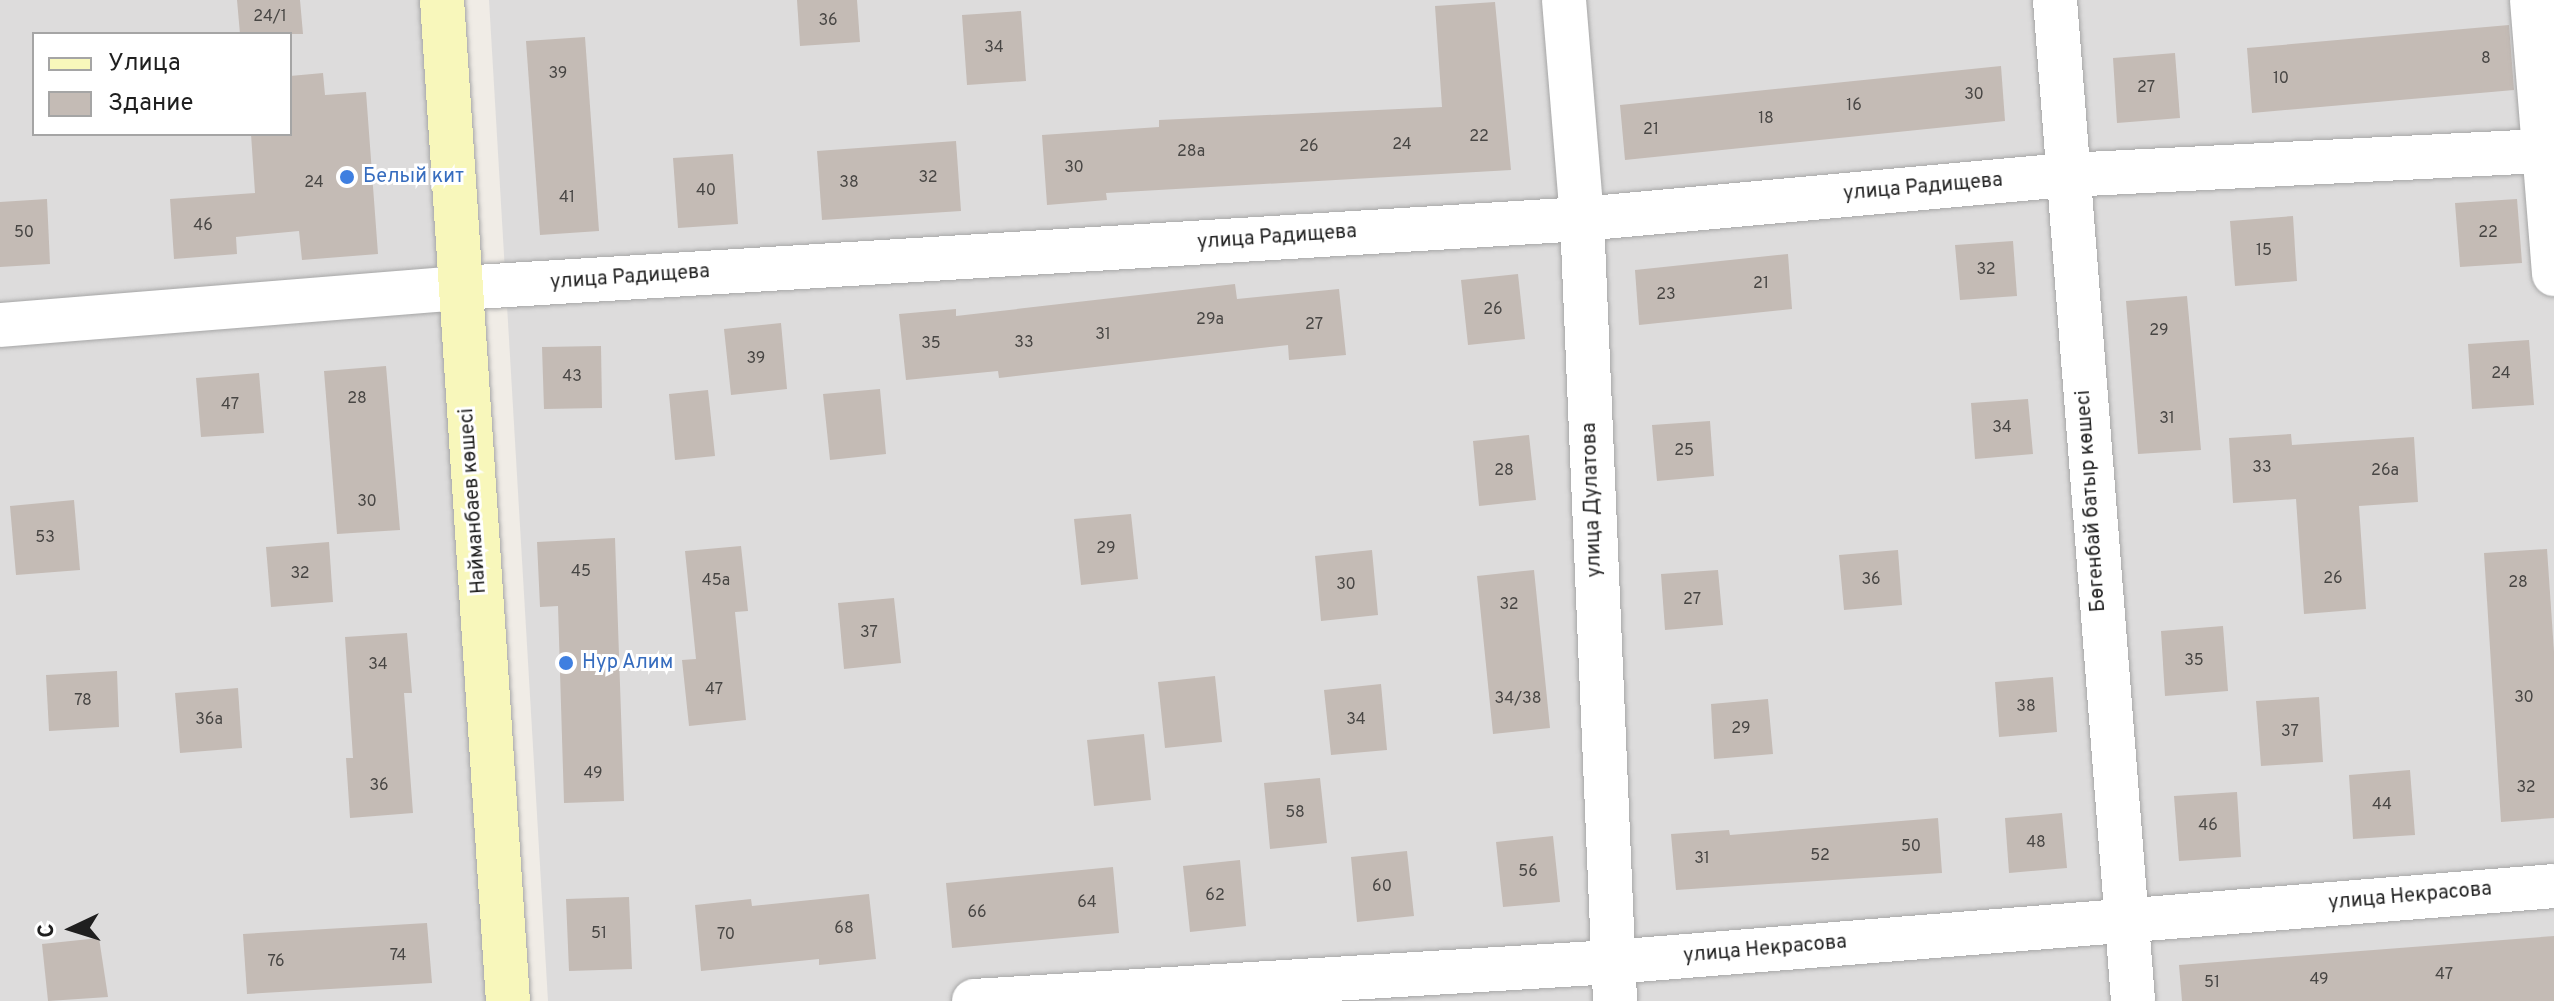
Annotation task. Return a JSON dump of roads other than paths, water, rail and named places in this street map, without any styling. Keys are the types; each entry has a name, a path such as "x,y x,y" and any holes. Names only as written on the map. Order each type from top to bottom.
{"main road":[{"name":"Найманбаев көшесі","path":"442,0 508,1001"}],"street":[{"name":"улица Дулатова","path":"1564,0 1582,219 1613,981"},
{"name":"Бөгенбай батыр көшесі","path":"2055,0 2124,921 2133,1001"},
{"path":"2532,0 2548,150 2554,274"},
{"name":"улица Радищева","path":"0,325 460,288 1582,219 2067,175 2548,150"},
{"name":"улица Некрасова","path":"974,1001 1613,981 2124,921 2554,886"}],"place":[{"name":"Белый кит","path":"347,177"},
{"name":"Нур Алим","path":"566,663"}]}
